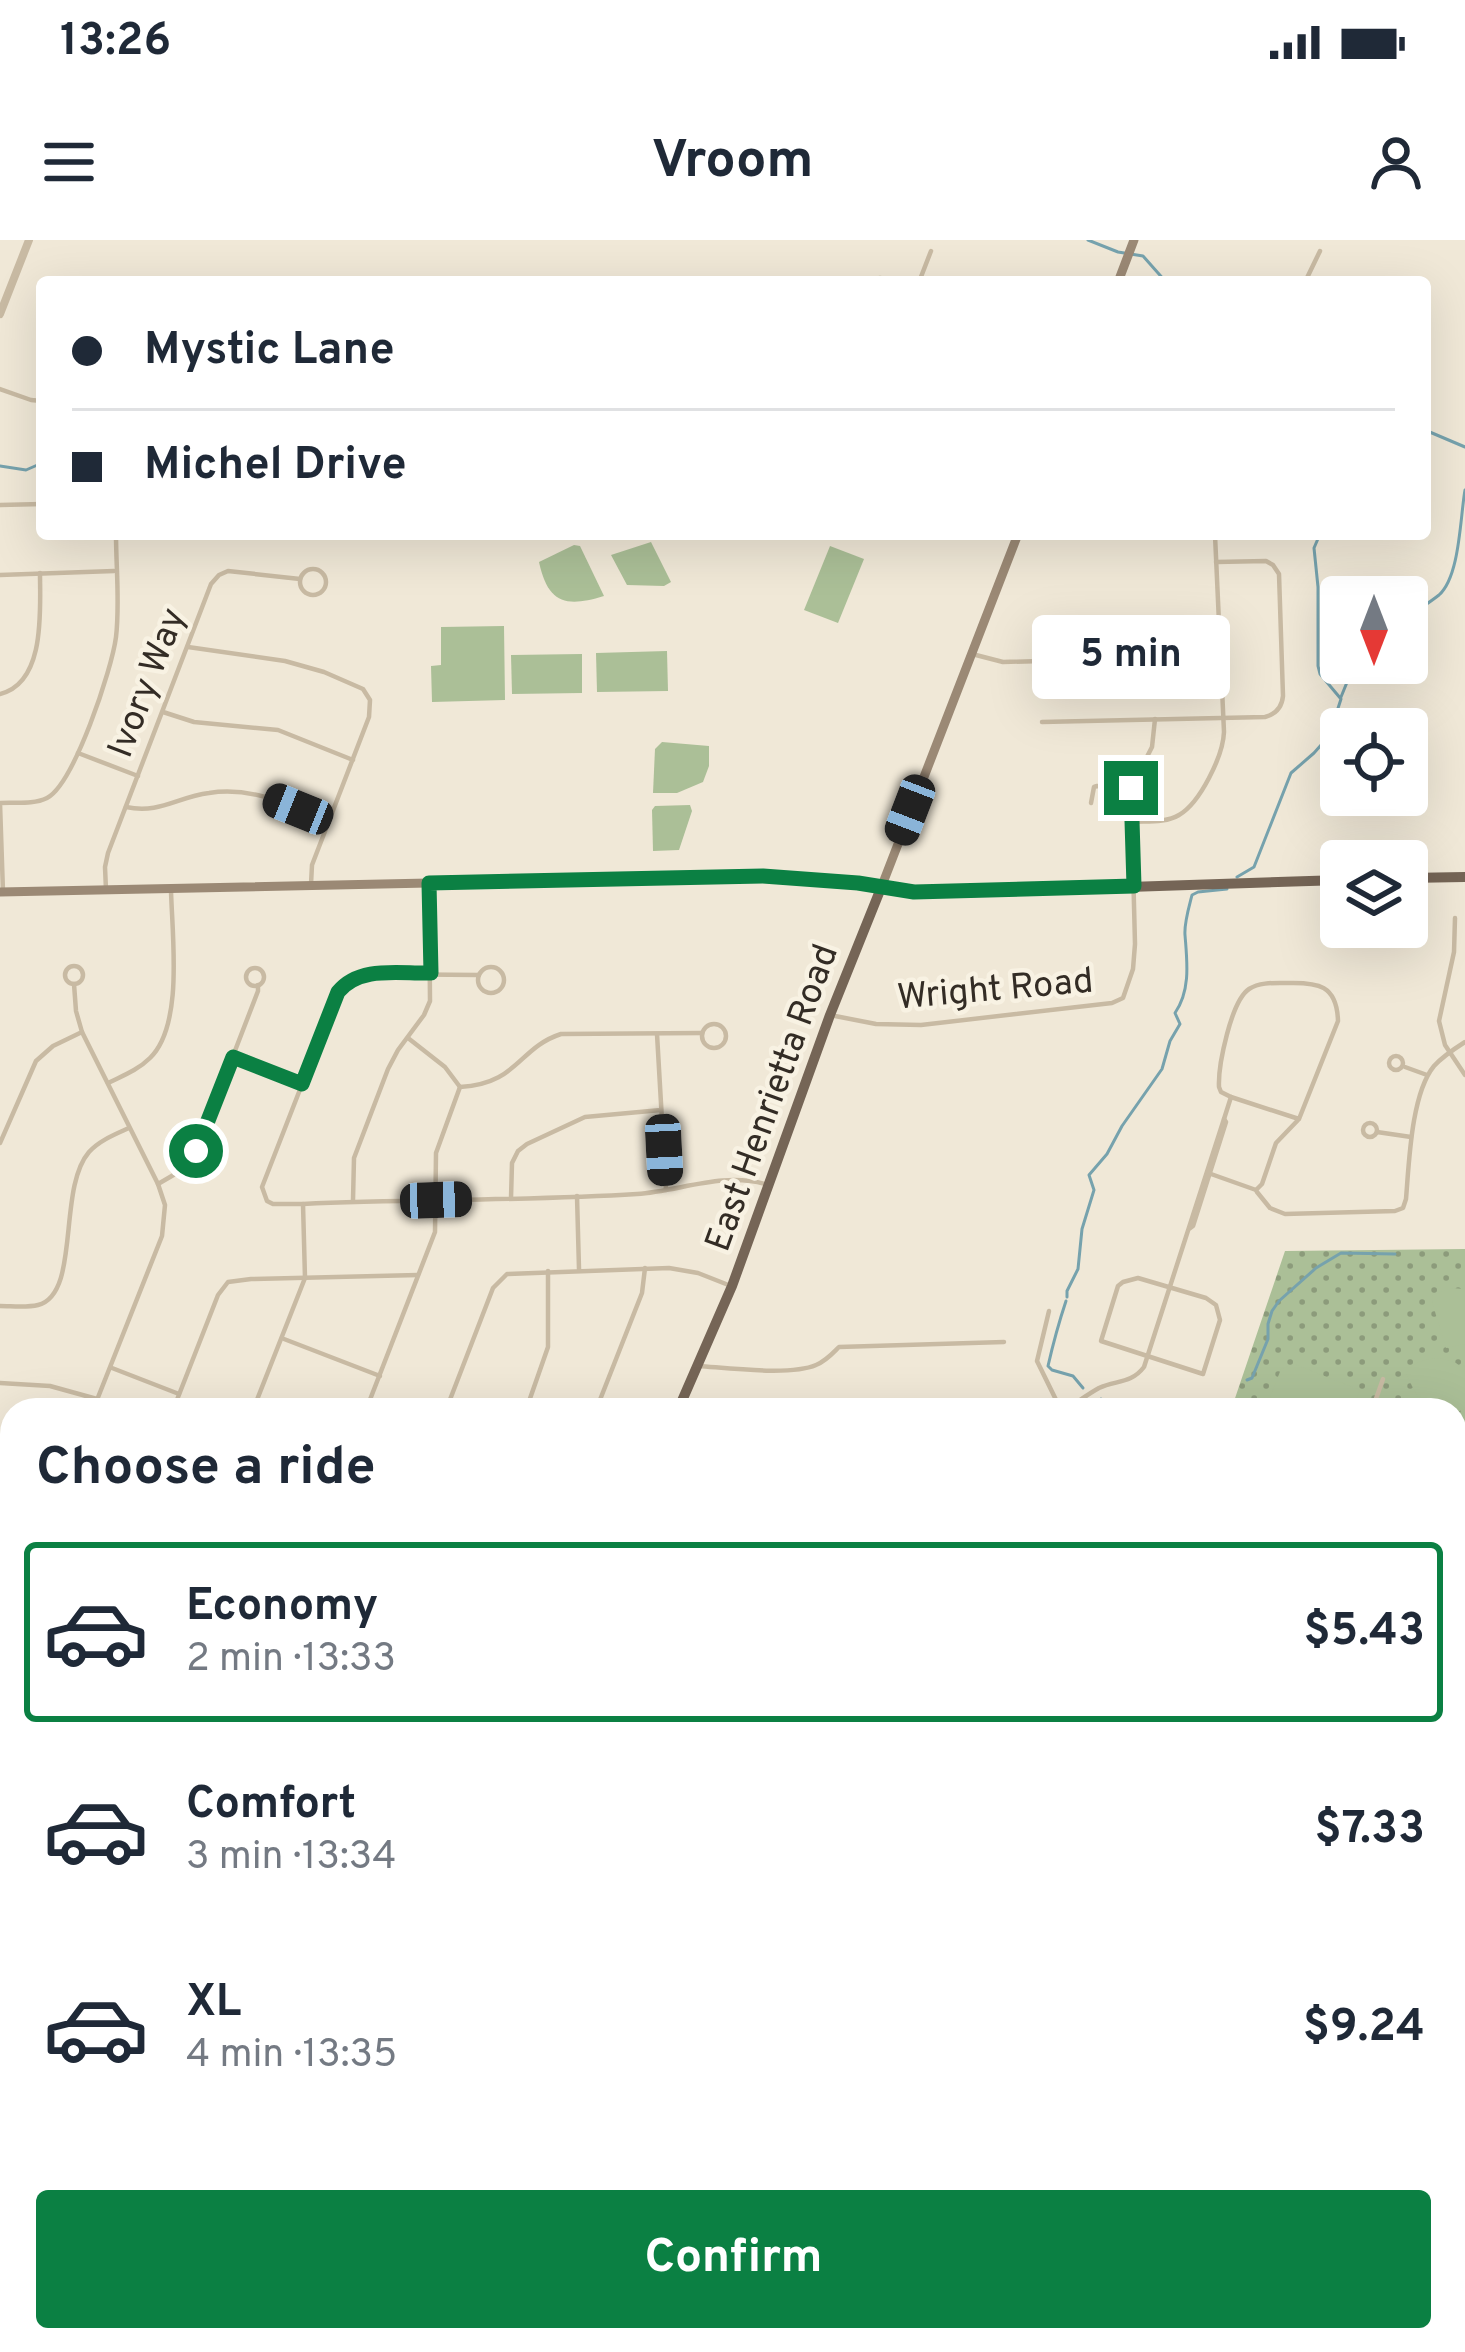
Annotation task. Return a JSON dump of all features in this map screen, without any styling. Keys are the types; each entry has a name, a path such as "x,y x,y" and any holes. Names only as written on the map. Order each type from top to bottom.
{"main road":[{"name":"East Henrietta Road","path":"683,1398 771,1186 830,1016 1016,540"},
{"path":"2,892 763,876 946,892 1320,881"},
{"path":"1428,878 1465,877"}],"street":[{"path":"0,314 29,240"},
{"path":"921,276 931,251"},
{"path":"1308,276 1320,251"},
{"path":"0,389 36,400"},
{"path":"0,505 36,504"},
{"path":"2,892 0,802 37,802 52,795 68,776 114,652 116,540"},
{"path":"1132,822 1168,820 1187,810 1221,754 1215,540"},
{"path":"1042,722 1265,717 1275,713 1282,704 1279,574 1270,562 1216,562"},
{"path":"316,569 326,577 326,586 311,595 301,587 300,579 304,572 316,569"},
{"path":"0,575 116,571"},
{"name":"Ivory Way","path":"106,890 107,859 212,584 219,575 235,571 300,579"},
{"path":"0,694 22,682 36,648 40,573"},
{"path":"188,647 285,661 361,687 368,696 370,712 312,866 310,886"},
{"path":"971,654 1003,662 1220,656"},
{"path":"163,712 194,722 278,730 353,760"},
{"path":"1134,886 1131,788 1151,747 1155,719"},
{"path":"78,753 138,776"},
{"path":"1091,803 1097,786 1131,788"},
{"path":"126,807 150,810 204,793 243,792 267,796 329,822"},
{"path":"353,1202 354,1158 391,1063 428,1008 429,883"},
{"name":"Wright Road","path":"830,1016 909,1025 1118,1001 1126,993 1135,957 1134,886"},
{"path":"108,1083 152,1056 168,1028 171,889"},
{"path":"1455,918 1454,952 1438,1021 1441,1037 1465,1075"},
{"path":"479,975 478,983 486,992 501,987 503,979 497,969 489,967 479,975 362,974 349,980 338,992 302,1084 262,1192 267,1201 304,1204 642,1194 722,1180 771,1186"},
{"path":"1256,1190 1276,1143 1299,1119 1338,1022 1332,995 1322,987 1309,982 1261,984 1239,1000 1218,1080 1221,1092 1299,1119"},
{"path":"74,984 82,1032 165,1205 162,1236 97,1398"},
{"path":"158,1184 182,1170 193,1156 258,986"},
{"path":"718,1025 726,1041 712,1049 702,1033 707,1026 718,1025"},
{"path":"0,1143 36,1061 53,1046 82,1032"},
{"path":"657,1032 666,1190"},
{"path":"460,1087 504,1076 542,1042 561,1034 702,1033"},
{"path":"408,1037 445,1066 460,1087"},
{"path":"1210,1173 1256,1190 1267,1205 1285,1214 1401,1209 1411,1137 1427,1076 1465,1042"},
{"path":"233,1057 302,1084"},
{"path":"1402,1066 1427,1076"},
{"path":"371,1398 435,1232 436,1153 460,1087"},
{"path":"1083,1398 1138,1375 1148,1357 1231,1097"},
{"path":"511,1198 515,1155 539,1137 585,1117 661,1109"},
{"path":"1189,1229 1224,1119"},
{"path":"0,1306 39,1305 56,1291 64,1274 67,1228 82,1163 97,1144 130,1128"},
{"path":"1377,1132 1411,1137"},
{"path":"577,1196 579,1270"},
{"path":"258,1398 305,1278 304,1204"},
{"path":"601,1398 642,1292 645,1268"},
{"path":"451,1398 497,1282 507,1274 688,1270 732,1286"},
{"path":"530,1398 548,1347 548,1271"},
{"path":"178,1398 224,1285 236,1280 419,1275"},
{"path":"1138,1278 1171,1286 1216,1305 1220,1320 1203,1374 1101,1341 1123,1282 1138,1278"},
{"path":"1049,1311 1037,1361 1057,1398"},
{"path":"282,1338 380,1376"},
{"path":"698,1366 808,1368 822,1363 839,1347 1004,1342"},
{"path":"110,1367 179,1394"},
{"path":"1376,1398 1384,1378"},
{"path":"0,1382 50,1386 93,1398"}],"green space":[{"path":"651,542 671,582 627,585 611,555"},
{"path":"580,546 604,596 569,601 547,586 539,562"},
{"path":"830,546 864,559 838,623 804,610"},
{"path":"504,626 505,700 432,702 431,666 441,665 441,627"},
{"path":"667,651 668,691 597,692 596,653"},
{"path":"582,654 582,693 512,694 511,655"},
{"path":"662,742 709,746 703,782 677,793 653,793 655,749"},
{"path":"690,805 679,850 653,851 655,806"},
{"path":"1465,1249 1465,1398 1235,1398 1285,1251"},
{"path":"1465,1289 1465,1344 1446,1348 1432,1302 1433,1294"},
{"path":"1440,1358 1465,1370 1465,1398 1418,1398 1406,1374 1420,1362"},
{"path":"1294,1364 1360,1390 1357,1398 1270,1398 1281,1369"}],"waterway":[{"path":"1088,240 1143,256 1161,276"},
{"path":"1431,433 1465,447"},
{"path":"0,466 26,470 36,466"},
{"path":"1428,603 1451,575 1465,490"},
{"path":"1237,877 1254,867 1291,773 1329,736 1341,699 1318,666 1317,540"},
{"path":"1341,697 1346,684"},
{"path":"1067,1297 1078,1269 1082,1229 1094,1190 1089,1175 1162,1069 1180,1024 1175,1013 1186,985 1185,930 1192,895 1227,889"},
{"path":"1247,1380 1268,1339 1272,1311 1316,1268 1341,1253 1395,1254"},
{"path":"1066,1301 1048,1366 1073,1376 1083,1388"}],"route":[{"path":"196,1151 233,1057 302,1084 338,992 349,980 362,974 431,973 429,883 763,876 914,892 1134,886 1131,788"}]}
